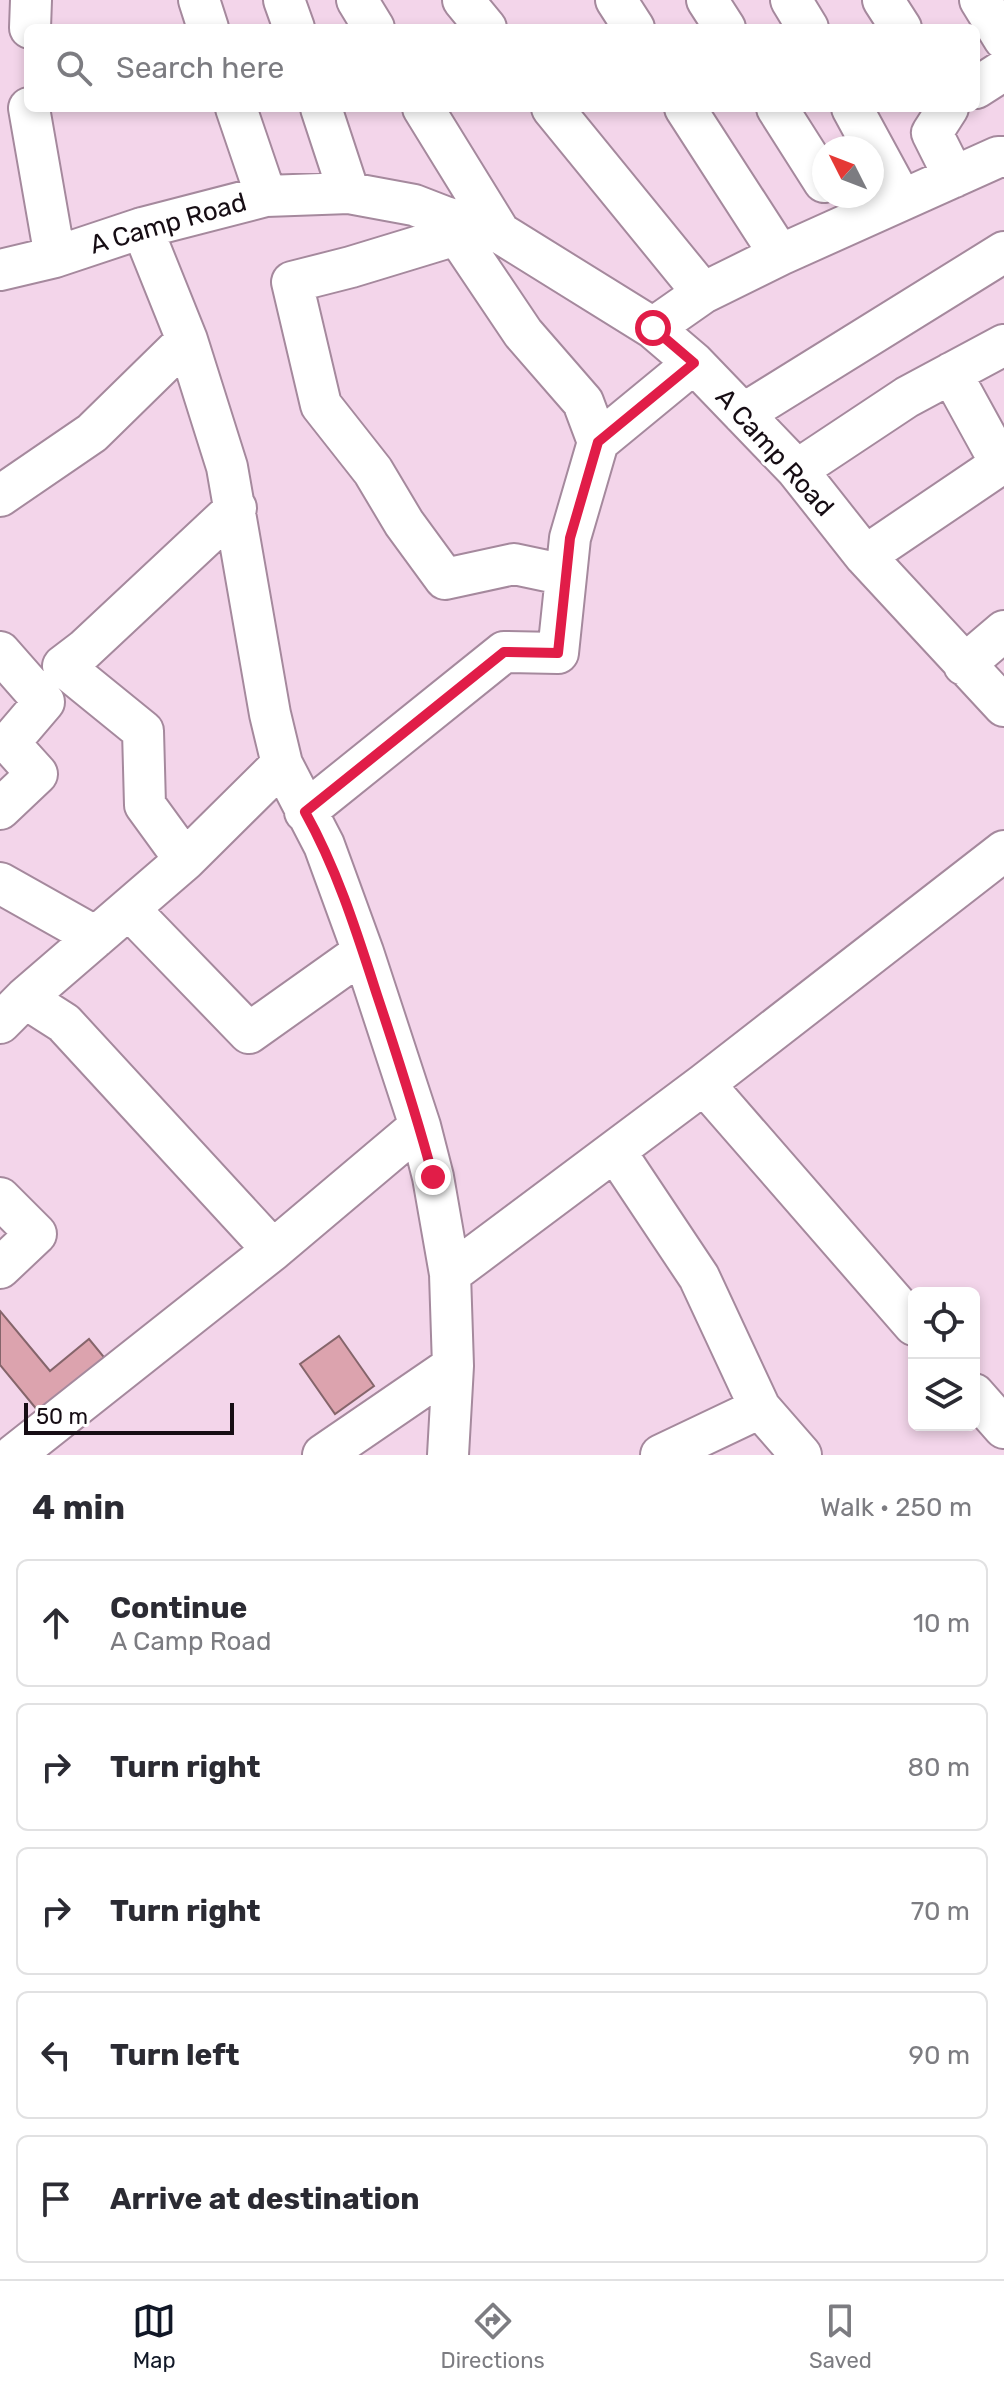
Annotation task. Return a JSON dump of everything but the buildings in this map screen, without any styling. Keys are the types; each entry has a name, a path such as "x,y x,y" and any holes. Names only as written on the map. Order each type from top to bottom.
{"street":[{"path":"30,24 31,0"},
{"path":"199,0 207,24"},
{"path":"284,0 293,24"},
{"path":"357,0 372,24"},
{"path":"463,0 483,24"},
{"path":"616,0 631,24"},
{"path":"707,0 722,24"},
{"path":"791,0 806,24"},
{"path":"883,0 898,24"},
{"path":"980,0 1004,39"},
{"path":"980,85 1004,70"},
{"path":"37,112 55,257"},
{"path":"237,112 266,196"},
{"path":"322,112 349,193"},
{"path":"425,112 500,233"},
{"path":"555,112 703,293"},
{"path":"688,112 780,255"},
{"path":"780,112 812,163"},
{"path":"854,112 902,200"},
{"path":"945,112 932,133 954,177"},
{"path":"653,328 703,293 780,255 842,210 902,200 1002,159"},
{"name":"A Camp Road","path":"0,270 55,257 142,228 266,196 349,193 414,205 500,233 653,328 694,363 797,470 865,556 1004,706"},
{"path":"445,217 523,333 583,402 598,442"},
{"path":"445,217 443,239 292,282 321,405 373,471 404,523 445,579 514,564 566,575"},
{"path":"142,228 187,340 227,467 270,714 282,764 324,845 363,952 420,1126 433,1177 450,1274 453,1366 448,1455"},
{"path":"743,414 1004,252"},
{"path":"0,496 92,433 187,340"},
{"path":"797,470 907,397 1004,345"},
{"path":"305,812 504,652 558,653 570,538 598,442 694,363"},
{"path":"865,556 1001,464 951,373"},
{"path":"185,860 145,805 143,731 63,666 236,508"},
{"path":"964,665 1004,631"},
{"path":"0,652 44,702 9,743 37,774 0,809"},
{"path":"13,1011 185,860 282,764"},
{"path":"450,1274 704,1084 1004,851"},
{"path":"0,883 96,937"},
{"path":"129,909 249,1033 363,952"},
{"path":"13,1011 64,1023 273,1250"},
{"path":"704,1084 908,1318"},
{"path":"14,1455 273,1250 420,1126"},
{"path":"615,1151 699,1277 760,1408 801,1455"},
{"path":"0,1198 36,1234 0,1268"},
{"path":"323,1455 453,1366"},
{"path":"980,1401 1004,1428"},
{"path":"661,1455 760,1408"}],"route":[{"path":"433,1177 420,1126 363,952 324,845 305,812 504,652 558,653 570,538 598,442 694,363 653,328"}]}
